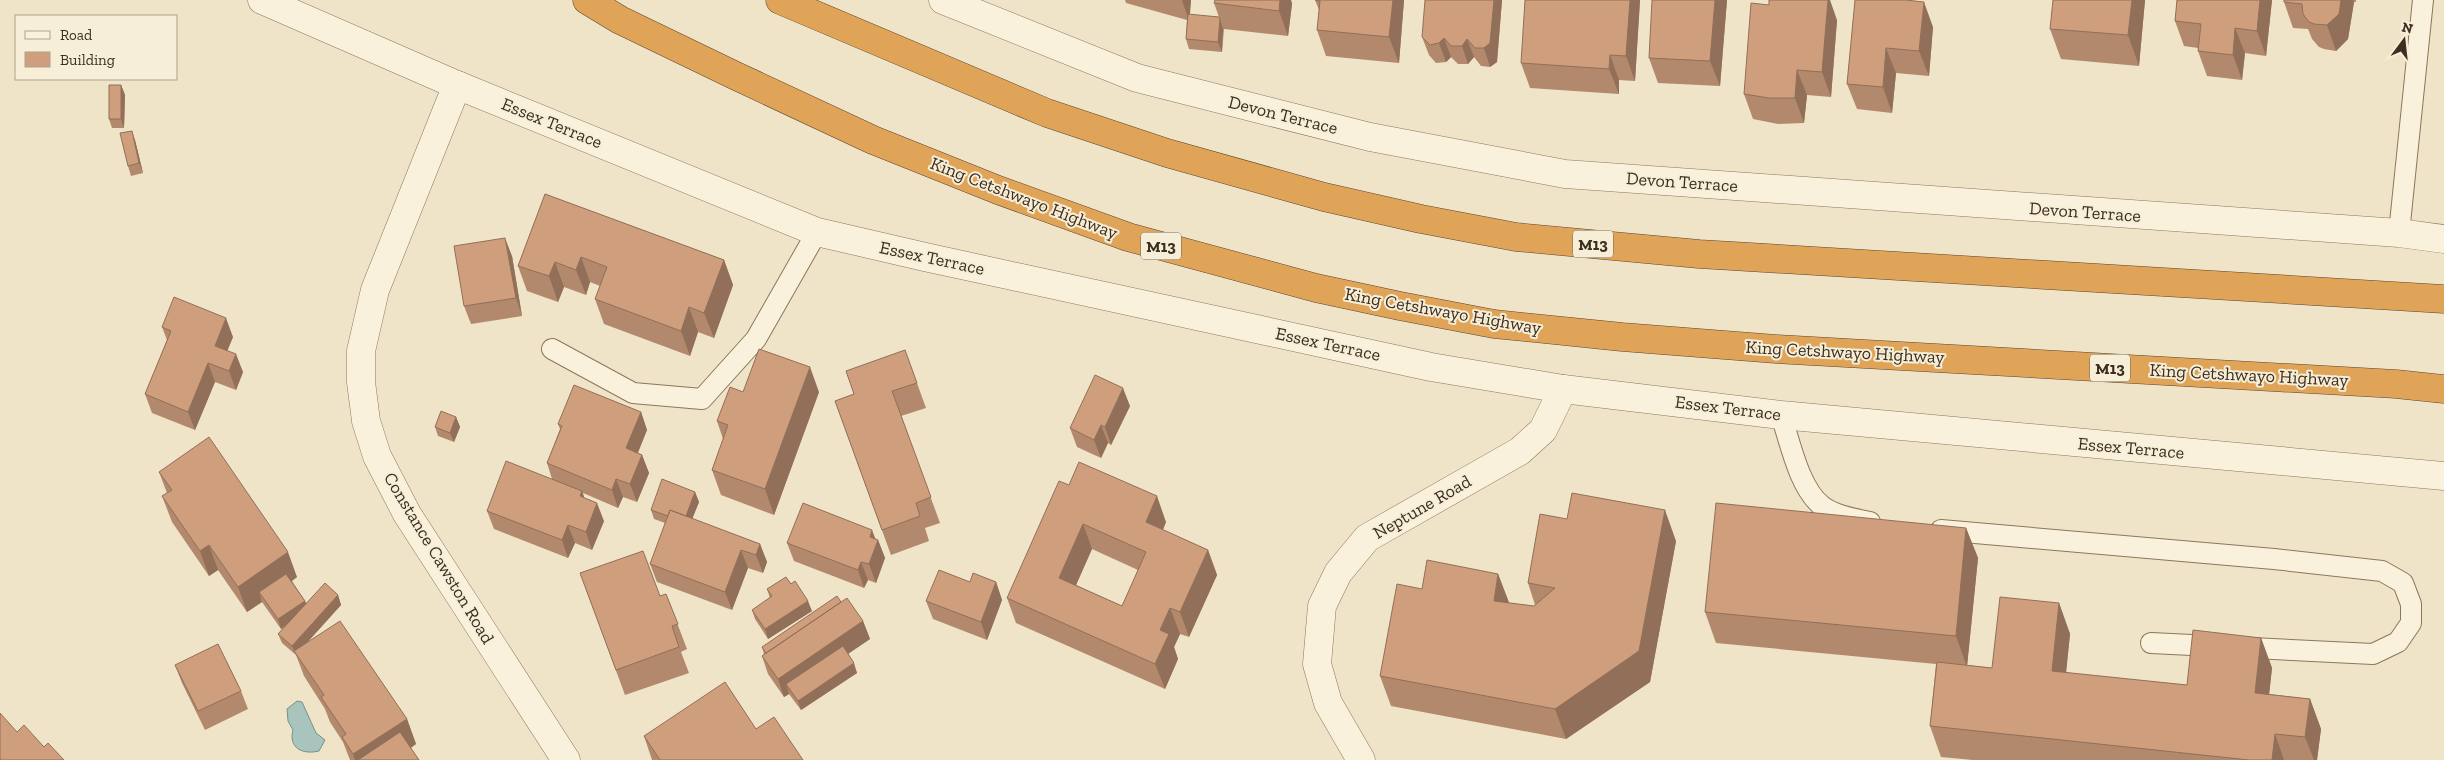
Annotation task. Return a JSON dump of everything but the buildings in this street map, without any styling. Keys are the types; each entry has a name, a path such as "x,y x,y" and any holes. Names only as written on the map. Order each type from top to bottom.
{"highway":[{"name":"King Cetshwayo Highway","path":"587,0 620,20 873,140 998,190 1128,237 1316,288 1400,306 1494,324 1622,337 1786,349 2386,383 2444,389"},
{"name":"M13","path":"780,0 1047,113 1167,153 1324,197 1421,219 1516,237 1700,254 2444,298"}],"street":[{"name":"Essex Terrace","path":"262,0 458,86 817,232 1431,366 1563,389 1781,415 2444,476"},
{"name":"Devon Terrace","path":"943,0 1137,78 1370,137 1566,174 2399,234 2444,239"},
{"name":"Constance Cawston Road","path":"458,86 374,290 361,351 360,382 366,421 377,456 407,514 566,760"},
{"name":"Neptune Road","path":"1362,760 1328,703 1317,664 1322,606 1338,574 1367,538 1520,451 1543,430 1563,389"}],"lane":[{"path":"2399,234 2423,0"},
{"path":"552,349 633,393 702,399 756,338 817,232"},
{"path":"1781,415 1808,491 1823,507 1849,517 1884,525"},
{"path":"1923,529 2274,559 2382,571 2403,583 2411,604 2411,623 2398,642 2373,654 2150,643"}],"water":[{"path":"297,701 302,702 316,733 325,740 319,751 302,751 295,746 292,736 293,730 288,721 287,709"}]}
